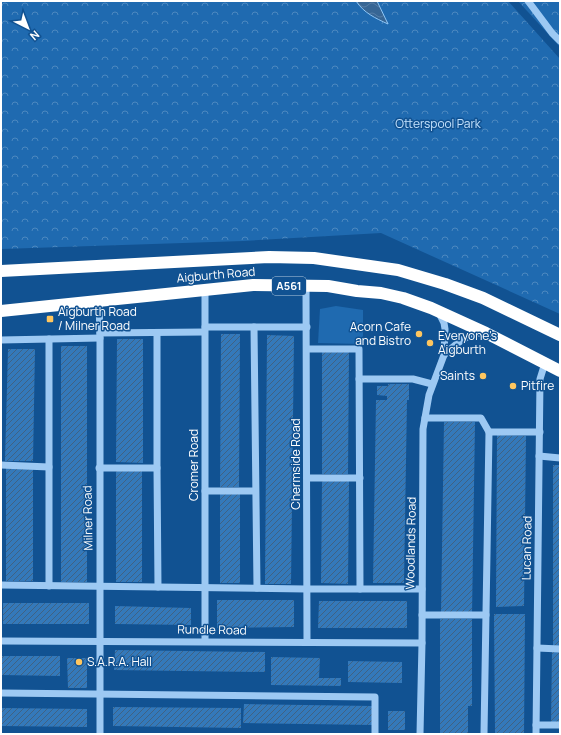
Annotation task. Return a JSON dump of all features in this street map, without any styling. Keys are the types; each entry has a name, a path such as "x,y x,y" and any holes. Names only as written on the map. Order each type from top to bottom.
{"highway":[{"name":"Aigburth Road","path":"1,271 269,257 314,258 398,270 445,284 483,298 560,335"},
{"name":"Aigburth Road","path":"1,311 252,285 328,286 357,291 382,293 403,298 431,308 486,333 560,371"}],"street":[{"path":"528,1 552,33 560,41"},
{"name":"Chermside Road","path":"306,286 306,642"},
{"name":"Cromer Road","path":"205,290 205,641"},
{"name":"Milner Road","path":"99,301 100,734"},
{"name":"Woodlands Road","path":"420,734 423,429 432,384 444,355 444,323 438,312 431,308"},
{"path":"254,327 257,588"},
{"path":"1,340 49,339 254,327 307,327"},
{"path":"157,333 158,587"},
{"name":"Woodlands Road","path":"444,355 455,345 468,337 476,333 486,333"},
{"path":"49,339 49,586"},
{"path":"307,348 359,348 360,589"},
{"name":"Lucan Road","path":"536,734 540,379 545,363"},
{"path":"359,379 413,379 432,384"},
{"path":"425,418 481,418 489,432 484,734"},
{"path":"489,432 540,432"},
{"path":"539,456 560,458"},
{"path":"1,465 49,467"},
{"path":"99,468 157,468"},
{"path":"307,478 360,478"},
{"path":"205,492 255,491"},
{"path":"1,585 422,589"},
{"path":"422,615 486,616"},
{"name":"Rundle Road","path":"1,641 99,640 422,643"},
{"path":"537,648 560,649"},
{"path":"1,693 375,697 375,734"},
{"path":"536,725 560,725"}],"green space":[{"name":"Otterspool Park","path":"1,1 508,1 560,59 560,314 381,233 243,241 1,249"},
{"path":"518,1 560,1 560,47"},
{"path":"336,306 363,310 363,344 318,343 320,309"}],"water":[{"path":"356,1 377,1 388,24 366,12"}],"building":[{"path":"221,334 240,334 239,487 220,487"},
{"path":"267,335 294,336 291,584 265,584"},
{"path":"117,339 143,339 143,463 116,462"},
{"path":"61,346 87,346 87,582 61,582"},
{"path":"8,349 35,349 33,461 5,461"},
{"path":"322,350 349,350 348,474 322,474"},
{"path":"388,384 409,384 409,400 407,400 404,583 373,583 376,400 387,400 387,396 377,395 377,386 388,386"},
{"path":"444,422 475,422 472,614 441,613"},
{"path":"497,435 526,436 524,606 496,607"},
{"path":"553,465 560,465 560,647 553,646"},
{"path":"6,467 33,467 33,581 6,581"},
{"path":"116,470 142,470 142,582 116,582"},
{"path":"322,481 349,481 348,584 321,583"},
{"path":"220,494 240,494 240,583 220,583"},
{"path":"217,600 294,600 294,627 217,628"},
{"path":"319,601 407,601 407,628 318,628"},
{"path":"3,603 89,603 89,624 3,624"},
{"path":"115,606 191,608 191,625 115,624"},
{"path":"494,614 525,614 524,734 495,734"},
{"path":"440,619 472,619 472,706 468,706 468,734 440,734"},
{"path":"115,650 265,652 265,672 114,670"},
{"path":"552,650 560,651 560,724 551,724"},
{"path":"1,656 60,656 60,676 1,675"},
{"path":"271,657 320,658 319,678 341,678 341,686 271,685"},
{"path":"67,658 87,658 87,688 68,688"},
{"path":"348,661 402,662 402,683 348,682"},
{"path":"244,704 372,706 372,725 243,723"},
{"path":"113,707 241,708 241,728 113,726"},
{"path":"1,708 87,709 87,727 1,726"},
{"path":"388,711 405,711 405,730 388,730"}],"place":[{"name":"Aigburth Road / Milner Road","path":"50,319"},
{"name":"Acorn Cafe and Bistro","path":"419,334"},
{"name":"Everyone's Aigburth","path":"430,343"},
{"name":"Saints","path":"483,376"},
{"name":"Pitfire","path":"513,386"},
{"name":"S.A.R.A. Hall","path":"79,662"}]}
